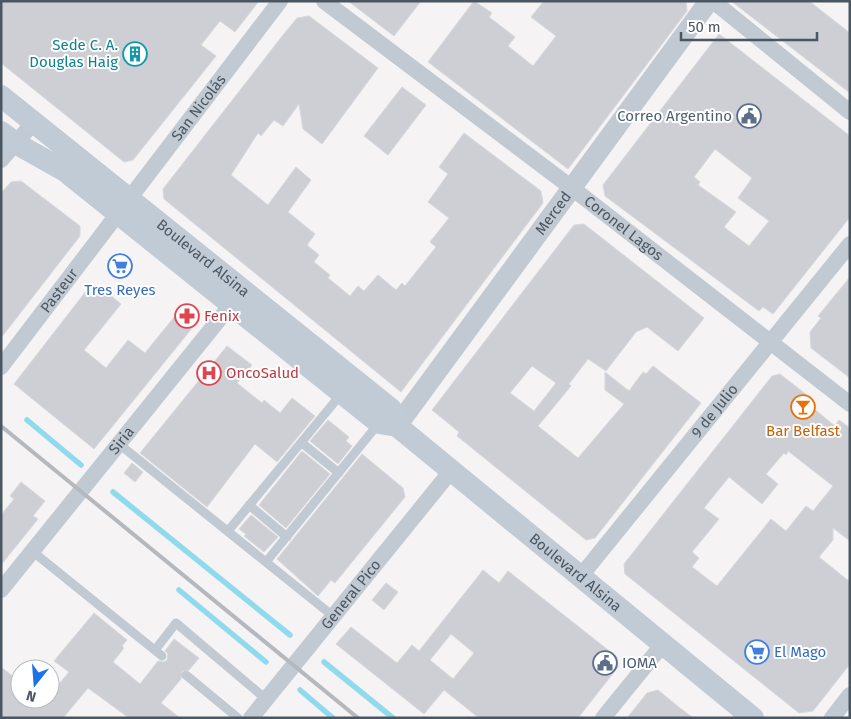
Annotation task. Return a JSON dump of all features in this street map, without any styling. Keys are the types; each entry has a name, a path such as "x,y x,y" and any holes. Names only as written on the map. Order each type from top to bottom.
{"main road":[{"name":"Boulevard Alsina","path":"2,97 34,122 123,206 237,297 391,409 388,424"},
{"name":"Boulevard Alsina","path":"6,145 65,171 123,206"},
{"name":"Boulevard Alsina","path":"237,297 342,393 388,424 451,471 753,718"}],"street":[{"name":"San Nicolás","path":"123,206 280,1"},
{"name":"Coronel Lagos","path":"324,1 572,188 850,404"},
{"name":"Merced","path":"388,424 572,188 709,1"},
{"path":"713,1 850,112"},
{"path":"6,145 34,122"},
{"name":"Pasteur","path":"1,368 123,206"},
{"name":"9 de Julio","path":"580,577 850,244"},
{"name":"Siria","path":"1,590 237,297"},
{"name":"General Pico","path":"251,718 451,471"},
{"path":"603,718 663,644"},
{"path":"832,718 850,695"}],"lane":[{"path":"228,531 342,393"},
{"path":"266,562 339,473 388,424"},
{"path":"302,442 339,473"},
{"path":"120,444 333,616"},
{"path":"249,505 287,537"},
{"path":"32,551 162,656"},
{"path":"155,650 176,623 266,700"},
{"path":"186,675 238,718"}],"building":[{"path":"1,1 259,1 235,32 220,21 201,45 216,56 133,160 124,162 1,63"},
{"path":"348,1 421,1 394,36"},
{"path":"474,1 492,13 489,17 515,37 508,46 533,66 556,36 531,17 544,1 686,1 687,11 568,169 428,62"},
{"path":"731,1 809,1 850,33 850,93"},
{"path":"309,16 378,68 322,144 303,129 299,104 283,126 274,120 261,136 258,133 231,175 268,205 296,167 311,180 288,212 315,234 307,245 319,255 314,262 330,275 328,278 350,296 358,286 364,291 378,275 396,290 402,283 405,286 436,247 430,242 449,218 428,202 448,174 439,167 464,133 541,191 543,203 401,392 164,199 163,189 283,35 297,18"},
{"path":"719,34 850,136 850,217 773,314 763,307 759,311 605,196 603,185","holes":["715,149 752,178 738,198 769,221 749,246 724,227 736,212 698,185 700,182 694,177"]},
{"path":"402,87 426,105 388,155 364,136"},
{"path":"21,181 80,226 80,236 1,338 1,193 11,182"},
{"path":"584,224 704,318 678,351 647,327 636,332 606,371 588,359 569,384 571,386 538,426 578,458 624,404 605,390 605,372 629,391 643,372 646,374 653,366 701,403 595,538 586,540 457,436 459,432 432,410 574,225","holes":["532,366 556,383 534,411 510,393"]},
{"path":"850,277 850,378 811,348 810,332 821,318 818,316"},
{"path":"90,286 101,295 104,290 121,304 84,350 106,368 128,340 145,353 183,306 191,313 193,327 94,449 14,384"},
{"path":"227,346 252,365 237,383 262,403 264,400 280,413 292,398 315,416 277,462 255,444 207,507 140,453"},
{"path":"780,374 812,399 808,404 835,426 839,420 850,428 850,541 833,528 833,540 819,557 850,582 850,664 813,711 799,713 625,574 624,564 772,376","holes":["788,451 833,486 813,511 806,506 786,531 771,519 717,586 692,567 699,558 692,552 719,519 704,508 729,477 762,504 778,484 766,474 784,453 786,455"]},
{"path":"328,420 349,437 346,441 352,446 338,464 310,441"},
{"path":"302,451 330,474 286,528 259,505"},
{"path":"362,454 403,488 405,497 335,583 331,580 318,596 277,559"},
{"path":"132,463 143,472 135,482 124,473"},
{"path":"21,482 45,501 33,516 38,519 1,565 1,515 14,499 10,496"},
{"path":"251,515 278,537 264,552 244,536 246,534 239,529"},
{"path":"483,570 499,583 508,571 617,657 618,667 578,718 479,718 444,690 424,714 336,644 351,627 397,663 412,645 419,651","holes":["451,634 474,653 453,679 430,660"]},
{"path":"386,583 398,592 384,610 372,600"},
{"path":"94,613 127,640 122,646 124,648 113,662 140,684 158,661 164,662 167,660 168,654 165,651 174,639 199,658 189,670 182,671 181,679 161,703 180,718 129,718 88,688 63,718 1,718 1,667 10,674 10,709 60,709 60,683 69,672 60,665 60,659 56,659"},
{"path":"658,690 693,718 627,718 647,693"}],"waterway":[{"path":"27,420 81,465"},
{"path":"113,492 290,635"},
{"path":"179,590 266,662"},
{"path":"324,662 393,718"},
{"path":"300,690 333,718"}],"railway":[{"path":"1,426 358,718"}],"place":[{"name":"Sede C. A. Douglas Haig","path":"135,54"},
{"name":"Correo Argentino","path":"749,116"},
{"name":"Tres Reyes","path":"120,266"},
{"name":"Fenix","path":"187,316"},
{"name":"OncoSalud","path":"209,373"},
{"name":"Bar Belfast","path":"803,407"},
{"name":"El Mago","path":"757,652"},
{"name":"IOMA","path":"605,663"}]}
